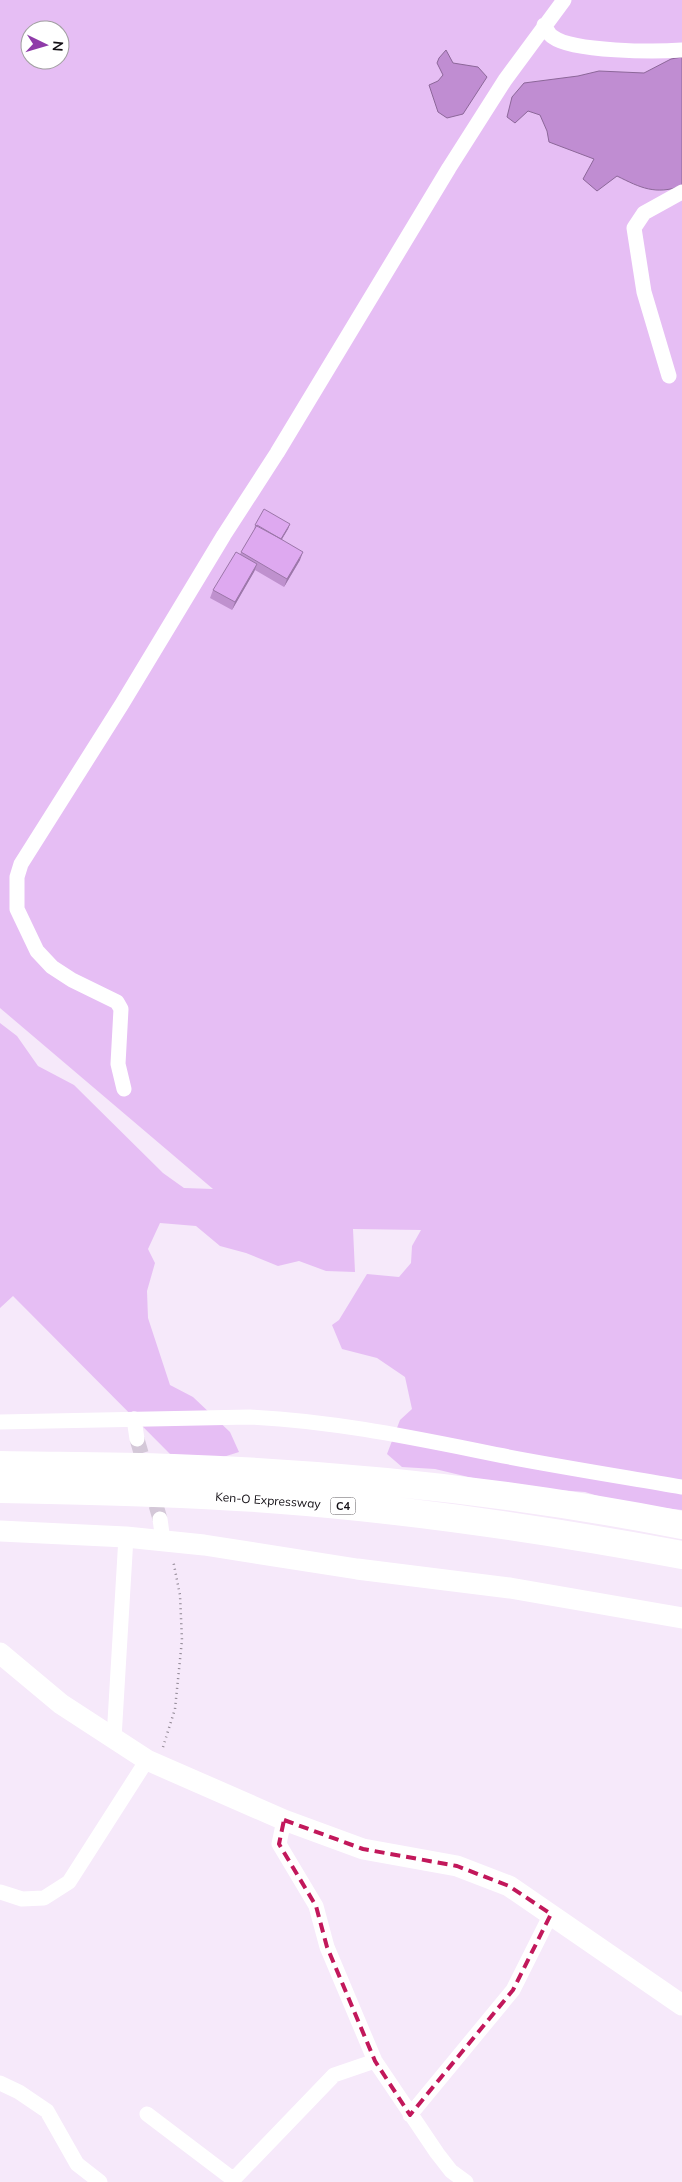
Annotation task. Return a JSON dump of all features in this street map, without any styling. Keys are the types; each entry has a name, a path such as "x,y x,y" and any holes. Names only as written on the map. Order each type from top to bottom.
{"highway":[{"name":"Ken-O Expressway","path":"0,1465 174,1468 311,1476 451,1488 582,1506 682,1525"},
{"name":"Ken-O Expressway","path":"0,1489 172,1493 307,1502 447,1518 578,1536 682,1555"}],"street":[{"path":"124,1089 118,1064 121,1009 117,1002 72,980 52,967 37,951 17,910 17,877 21,864 277,452 448,168 505,80 564,0"},
{"path":"544,25 552,37 566,44 641,52 682,50"},
{"path":"669,376 644,292 634,228 644,213 682,192"},
{"path":"0,1422 278,1418 394,1433 510,1457 682,1487"},
{"path":"134,1419 137,1439"},
{"path":"160,1519 167,1541"},
{"path":"0,1531 126,1537 204,1545 357,1569 510,1588 682,1618"},
{"path":"114,1738 126,1537"},
{"path":"0,1653 61,1704 152,1763 284,1820 362,1849 457,1866 509,1886 682,2005"},
{"path":"0,1892 22,1899 44,1898 69,1882 152,1763"},
{"path":"284,1820 279,1844 316,1906 327,1947 375,2061 442,2159 451,2170 466,2182"},
{"path":"410,2114 513,1990 551,1914"},
{"path":"147,2114 232,2181 334,2075 375,2061"},
{"path":"0,2083 47,2111 78,2164 100,2182"}],"path":[{"path":"152,1763 175,1709 182,1640 180,1595 167,1541"}],"highlighted area":[{"path":"284,1820 363,1849 457,1866 509,1886 551,1914 513,1990 410,2115 375,2061 327,1947 316,1906 279,1844"}],"shaded area":[{"path":"0,0 682,0 682,1510 621,1503 585,1492 506,1486 435,1469 402,1467 387,1454 400,1420 412,1409 405,1377 377,1358 342,1349 332,1325 339,1320 367,1274 399,1277 411,1263 412,1246 421,1230 353,1229 355,1272 326,1271 299,1261 278,1266 246,1253 220,1246 196,1226 160,1223 148,1249 155,1263 147,1291 148,1318 170,1385 193,1397 230,1432 239,1452 217,1459 172,1456 13,1296 0,1308 0,1023 17,1036 38,1066 74,1085 163,1173 184,1188 213,1189 0,1008"},
{"path":"446,50 453,63 478,67 487,77 463,114 447,118 438,112 429,85 438,81 443,75 437,63"},
{"path":"682,57 682,186 664,190 648,189 617,176 597,191 583,179 594,159 549,142 547,131 540,115 528,111 515,123 507,117 512,97 524,83 578,76 599,71 644,73 671,59"}],"building":[{"path":"264,509 290,524 281,539 255,525"},
{"path":"257,525 303,552 287,579 241,552"},
{"path":"236,552 257,564 235,602 213,590"}],"tunnel":[{"path":"137,1439 160,1519"}]}
